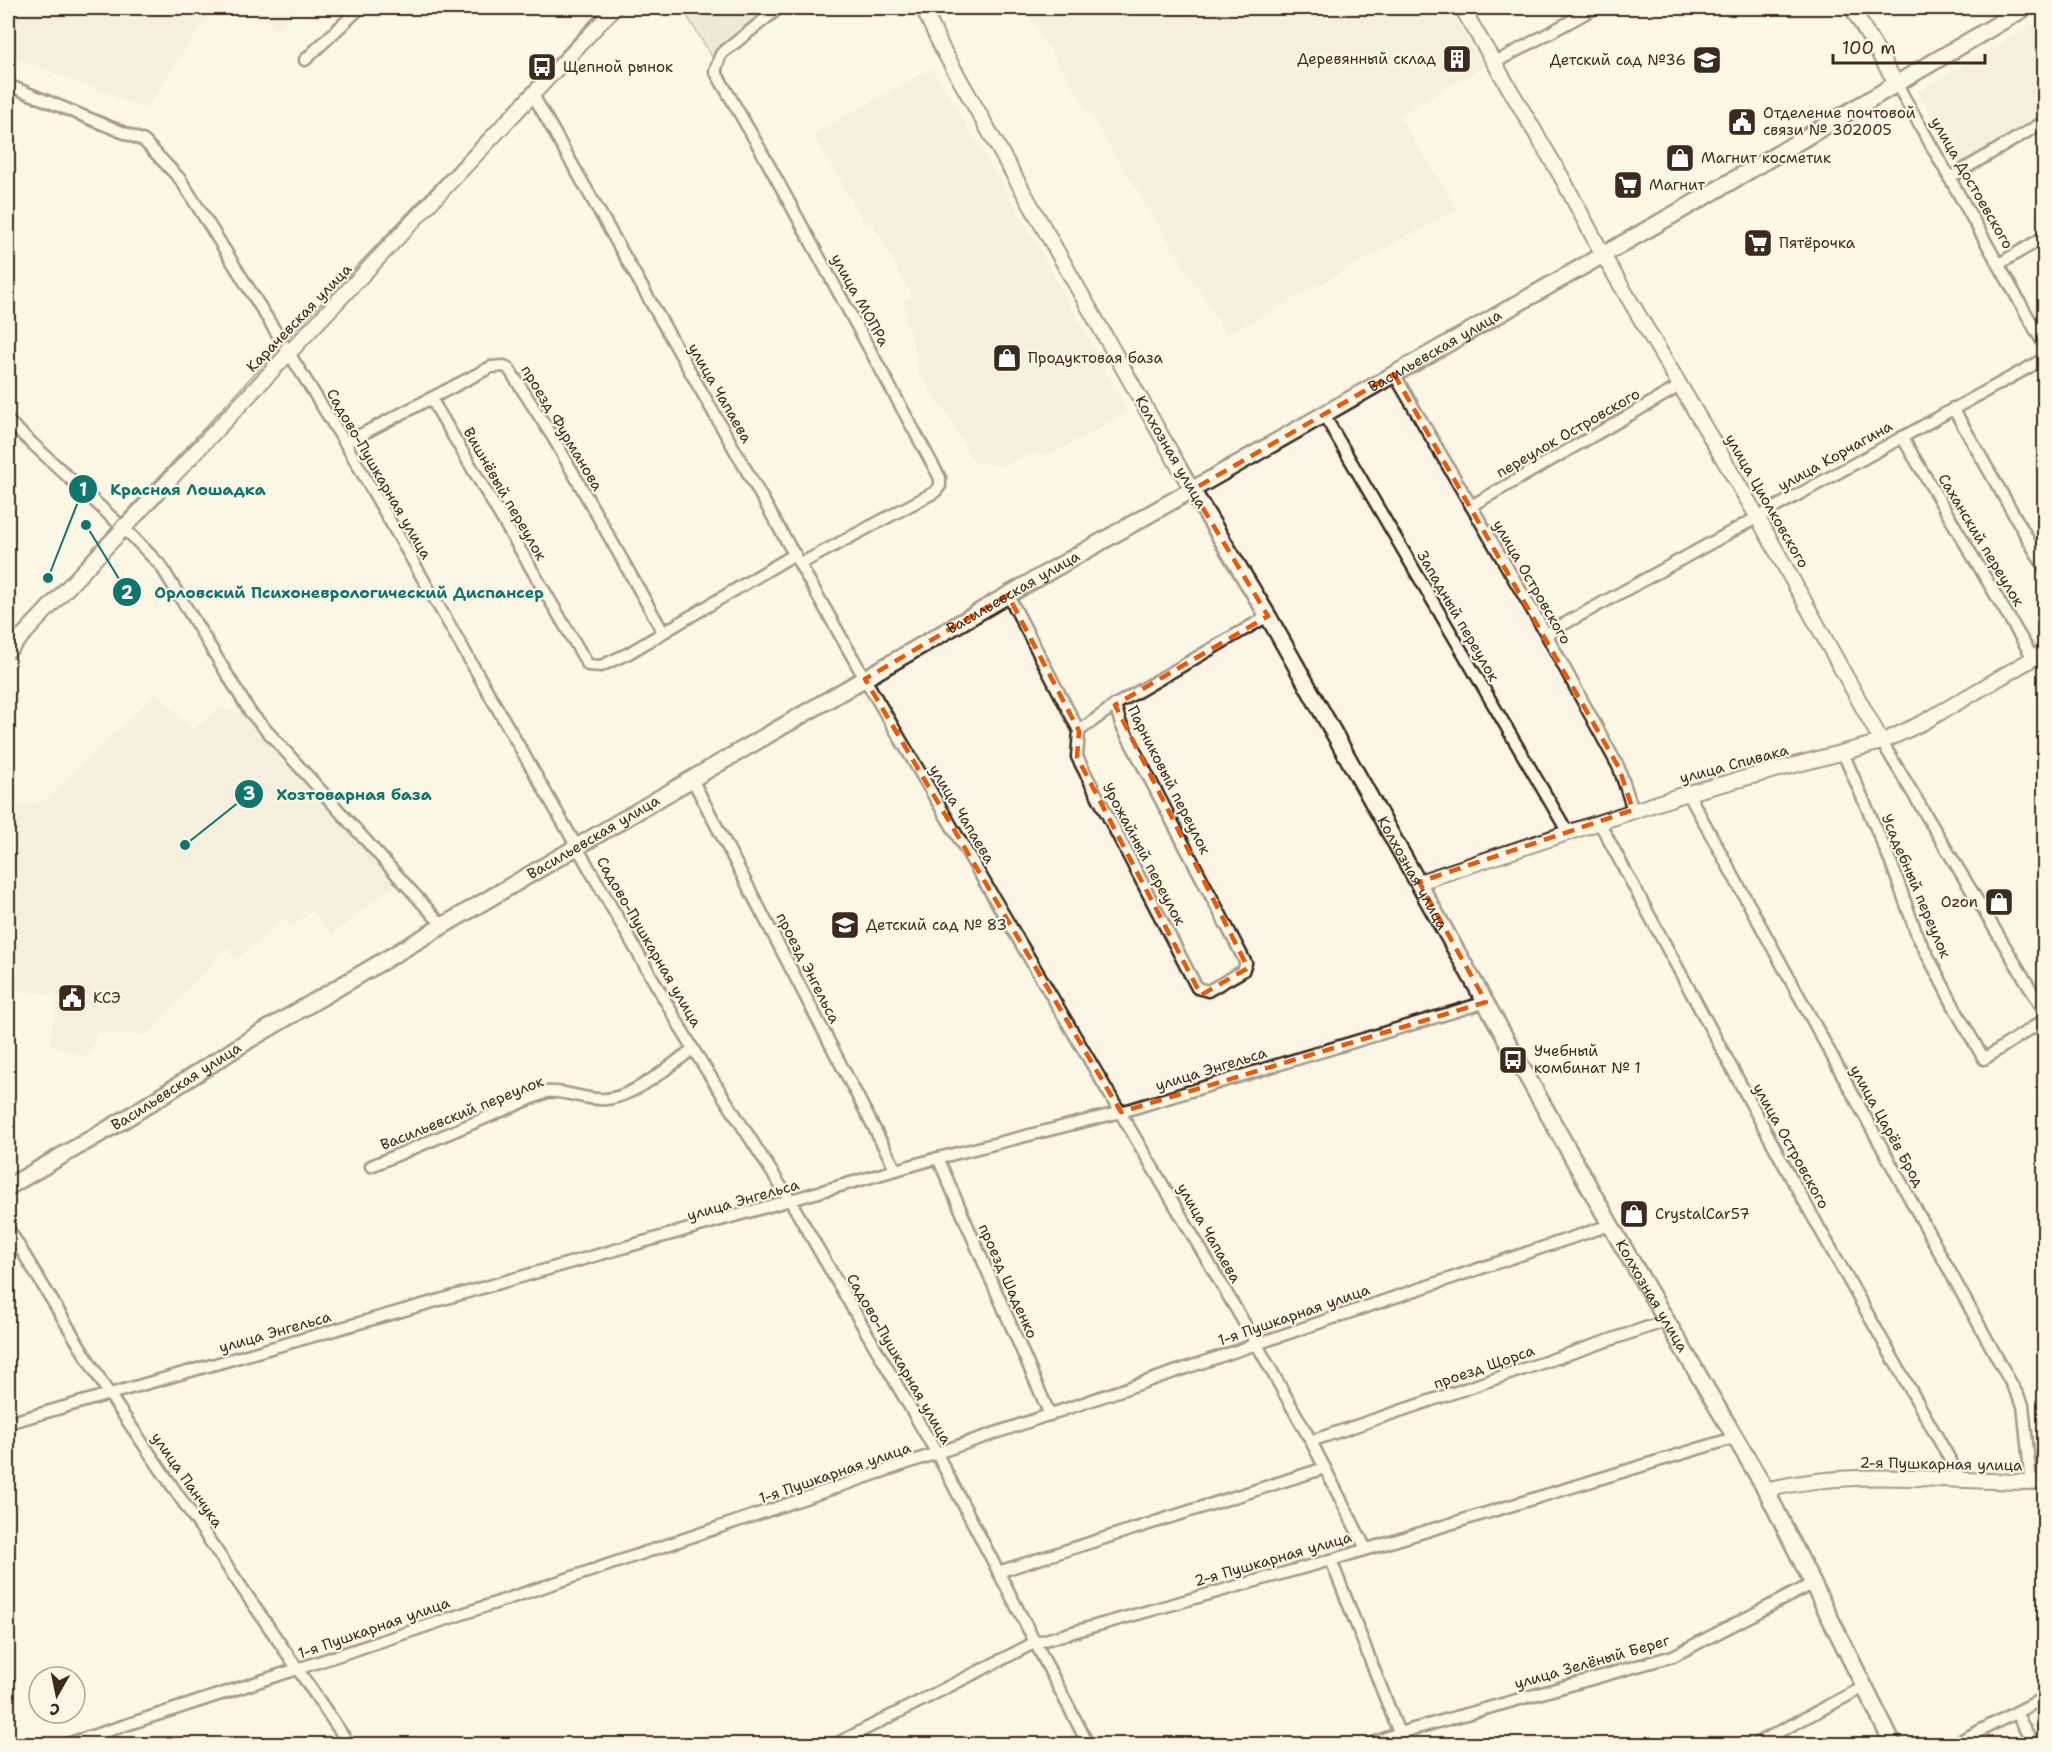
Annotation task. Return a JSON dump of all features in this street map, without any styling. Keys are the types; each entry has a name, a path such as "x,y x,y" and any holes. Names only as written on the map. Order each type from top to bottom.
{"main road":[{"name":"Васильевская улица","path":"8,1188 692,779 1603,255 2025,8"},
{"name":"Колхозная улица","path":"1192,490 1268,615 1610,1225 1766,1490 1893,1744"}],"street":[{"path":"305,60 360,8"},
{"name":"Карачевская улица","path":"8,651 122,527 614,8"},
{"name":"улица МОПРа","path":"588,665 601,666 629,653 797,559 935,492 940,486 940,478 715,71 721,54 779,8"},
{"name":"Колхозная улица","path":"923,8 948,58 1192,490"},
{"name":"улица Циолковского","path":"1462,8 1561,176 1603,255 1757,516 1882,742 2044,1011"},
{"path":"1494,63 1595,8"},
{"name":"улица Достоевского","path":"1852,8 2044,345"},
{"name":"Садово-Пушкарная улица","path":"8,85 144,141 180,179 345,443 693,1049 791,1202 937,1454 1088,1744"},
{"name":"улица Чапаева","path":"533,94 865,680 1256,1343 1311,1441 1366,1549"},
{"path":"1949,178 2044,123"},
{"path":"1999,264 2044,237"},
{"name":"улица Корчагина","path":"1546,634 2044,359"},
{"name":"проезд Фурманова","path":"345,443 432,400 491,367 504,366 509,369 554,439 663,632"},
{"name":"улица Островского","path":"1394,374 1546,634 1619,768 1633,810"},
{"name":"переулок Островского","path":"1471,506 1680,386"},
{"name":"Вишнёвый переулок","path":"432,400 588,665"},
{"path":"1953,408 2044,567"},
{"name":"Западный переулок","path":"1324,415 1567,831"},
{"path":"8,421 161,566 250,712 443,926"},
{"name":"Саханский переулок","path":"1902,437 2039,655"},
{"name":"Урожайный переулок","path":"1008,596 1079,731 1077,758 1197,988"},
{"name":"Парниковый переулок","path":"1197,988 1208,991 1243,971 1246,963 1121,724 1115,705 1268,615"},
{"name":"улица Спивака","path":"1419,882 1567,831 1688,793 1882,742 1924,722 2039,655"},
{"path":"1079,731 1115,705"},
{"name":"Усадебный переулок","path":"1843,753 1892,865 1917,935 1959,1018 1984,1059 2044,1020"},
{"name":"проезд Энгельса","path":"692,779 896,1170"},
{"name":"улица Царёв Брод","path":"1688,793 2023,1405 2038,1482"},
{"name":"улица Островского","path":"1599,822 1794,1185 1962,1480"},
{"name":"улица Энгельса","path":"8,1423 791,1202 938,1158 1120,1112 1486,1002"},
{"name":"Васильевский переулок","path":"371,1166 547,1092 560,1091 604,1100 615,1098 652,1080 693,1049"},
{"name":"проезд Шаденко","path":"938,1158 1050,1415"},
{"name":"1-я Пушкарная улица","path":"67,1744 299,1670 937,1454 1256,1343 1610,1225"},
{"name":"улица Панчука","path":"8,1228 109,1394 348,1744"},
{"name":"проезд Щорса","path":"1311,1441 1666,1321"},
{"name":"2-я Пушкарная улица","path":"836,1744 1034,1643 1331,1560 1734,1438"},
{"path":"998,1572 1325,1468"},
{"name":"2-я Пушкарная улица","path":"1766,1490 1790,1484 1875,1478 2038,1482"},
{"path":"1331,1560 1399,1733"},
{"name":"улица Зелёный Берег","path":"1371,1744 1399,1733 1673,1656 1812,1584"},
{"path":"1756,1744 1864,1687"},
{"path":"1954,1744 2044,1698"},
{"path":"2016,1713 2033,1744"}],"highlighted area":[{"path":"1394,374 1619,768 1633,810 1419,882 1486,1002 1121,1112 865,679 1008,595 1079,731 1077,757 1201,995 1248,968 1115,705 1268,616 1192,490"}],"shaded area":[{"path":"8,8 213,8 146,109 8,55"},
{"path":"254,8 299,8 277,30"},
{"path":"697,8 772,8 713,58 687,16"},
{"path":"1024,8 1448,8 1484,66 1399,116 1457,209 1227,335"},
{"path":"2044,18 2044,118 1961,167 1918,92"},
{"path":"932,68 1033,238 1128,412 1052,454 1029,454 1002,466 974,462 947,414 917,370 914,345 904,318 908,314 902,302 912,296 872,222 866,225 813,134"},
{"path":"156,692 192,730 219,709 244,714 398,882 332,935 311,910 293,926 283,918 237,960 226,948 147,1035 97,1033 88,1058 50,1044 57,995 8,989 8,797 18,807 47,800"}],"tram line":[{"path":"8,640 284,342 605,8"}],"place":[{"name":"Деревянный склад","path":"1457,59"},
{"name":"Детский сад №36","path":"1707,60"},
{"name":"Щепной рынок","path":"542,67"},
{"name":"Отделение почтовой связи № 302005","path":"1742,122"},
{"name":"Магнит косметик","path":"1680,158"},
{"name":"Магнит","path":"1628,185"},
{"name":"Пятёрочка","path":"1758,243"},
{"name":"Продуктовая база","path":"1007,358"},
{"name":"Орловский Психоневрологический Диспансер","path":"86,525"},
{"name":"Красная Лошадка","path":"48,578"},
{"name":"Хозтоварная база","path":"185,845"},
{"name":"Ozon","path":"1999,902"},
{"name":"Детский сад № 83","path":"845,925"},
{"name":"КСЭ","path":"72,998"},
{"name":"Учебный комбинат № 1","path":"1513,1060"},
{"name":"CrystalCar57","path":"1634,1214"}]}
